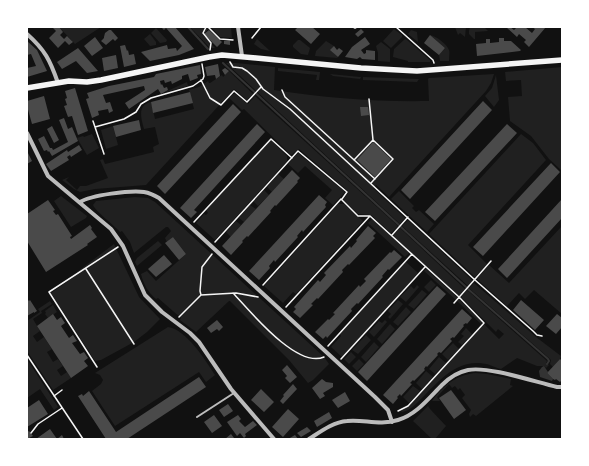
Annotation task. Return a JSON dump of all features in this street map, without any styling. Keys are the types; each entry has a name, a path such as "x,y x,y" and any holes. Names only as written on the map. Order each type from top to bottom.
{"main road":[{"path":"27,88 58,82 101,80 209,57 227,55 361,68 417,71 562,60"}],"street":[{"path":"238,27 242,56"},
{"path":"27,34 40,45 46,54 58,82"},
{"path":"27,133 47,174 106,224 126,252 138,281 147,297 162,312 190,333 199,342 234,393 274,439"},
{"path":"80,202 97,196 139,192 149,193 158,198 375,397 388,410 392,422"},
{"path":"309,439 329,427 345,421 376,423 392,422 402,419 412,414 449,379 468,370 485,370 562,387"}],"lane":[{"path":"197,416 234,393"}],"path":[{"path":"210,50 211,43 203,35 208,27 220,39 233,40"},
{"path":"252,38 261,27"},
{"path":"353,27 357,27"},
{"path":"396,27 433,60 434,63"},
{"path":"229,61 233,67 242,68 247,71 256,79 261,87 281,102 371,183 475,280 537,335 542,336"},
{"path":"95,127 124,119 136,112 141,104 151,98 189,88 201,80 204,76 202,64"},
{"path":"201,80 210,98 221,105 234,91 247,102 261,87"},
{"path":"282,90 285,97 375,179"},
{"path":"281,102 285,97"},
{"path":"369,99 373,140 393,159 371,183"},
{"path":"93,121 104,154"},
{"path":"194,222 271,139 292,158"},
{"path":"354,160 373,140"},
{"path":"215,242 298,151 347,192 262,286"},
{"path":"341,199 358,216 370,216 459,297 484,323 408,406 398,411"},
{"path":"286,307 370,216"},
{"path":"391,236 408,217"},
{"path":"97,368 49,293 84,268 86,269 118,247"},
{"path":"201,295 202,266 212,254"},
{"path":"328,346 412,254"},
{"path":"454,303 491,261"},
{"path":"342,359 426,267"},
{"path":"86,269 134,344"},
{"path":"233,293 265,326 293,351 305,357 324,357"},
{"path":"178,318 201,295 233,293 258,297"},
{"path":"27,355 83,439"},
{"path":"54,396 62,390"},
{"path":"31,433 38,424 62,408"}],"shaded area":[{"path":"59,27 101,27 75,44"},
{"path":"190,27 206,27 208,29 203,35 215,48 210,48"},
{"path":"211,27 231,27 232,38 220,37"},
{"path":"455,27 466,27 465,37 460,33 458,35"},
{"path":"470,27 484,27 488,31 475,32 474,39 469,34"},
{"path":"156,28 167,40 166,42 160,43 151,33"},
{"path":"394,29 402,35 402,37 391,48 383,41"},
{"path":"411,30 417,32 418,42 408,34"},
{"path":"150,34 156,42 156,45 150,46 144,39"},
{"path":"430,35 446,45 449,50 449,61 440,61 439,55 445,48"},
{"path":"257,39 270,51 261,49 254,44"},
{"path":"405,39 430,60 430,62 408,62 393,57 394,49"},
{"path":"298,40 310,48 308,55 301,54 293,47"},
{"path":"326,41 334,46 331,50 338,57 337,58 315,56 316,51"},
{"path":"381,42 390,49 390,62 378,61 376,46"},
{"path":"226,63 275,67 274,90 371,100 429,101 429,78 494,74 486,91 389,197 376,185 373,188 405,218 400,224"},
{"path":"562,67 561,170 549,159 531,136 510,121 508,97 522,96 521,80 506,81 505,72"},
{"path":"278,68 320,72 319,80 316,80 317,75 278,71"},
{"path":"229,71 253,94 247,100 234,89 146,185 95,189 80,192 74,189 62,180 69,177 66,180 77,190 80,186 86,186 108,178 100,160 103,159 105,164 154,152 153,147 159,144 155,127 144,129 141,112 144,106 151,102 155,119 194,109 189,90 199,87 208,81 210,83 222,75 223,77"},
{"path":"330,74 361,77 360,79 333,76"},
{"path":"496,75 499,100 494,107 485,96 492,88"},
{"path":"363,77 419,79 417,82 363,80"},
{"path":"187,82 188,86 163,93"},
{"path":"233,94 248,104 255,96 398,226 391,233 371,215 358,214 343,200 348,191 299,149 291,155 244,109 242,110 229,98"},
{"path":"113,126 118,145 106,149 101,130"},
{"path":"92,134 99,148 87,155 77,138"},
{"path":"521,134 533,143 546,160 468,245 487,264 475,277 429,234"},
{"path":"271,140 287,156 287,161 215,240 196,223 204,214 206,215 208,213 206,210"},
{"path":"298,153 345,192 333,205 325,198 332,190 305,166 298,173 288,164"},
{"path":"278,174 284,179 272,192 267,187"},
{"path":"264,190 269,195 258,206 253,201"},
{"path":"399,191 414,206 412,208 416,212 419,210 434,224 427,232 391,199"},
{"path":"61,196 87,216 86,218 71,227 54,201"},
{"path":"135,197 148,198 155,202 324,357 329,364 308,383 289,360 230,301 196,332 180,320 181,318 148,291 141,274 147,271 156,281 186,254 173,237 167,242 165,238 171,231 168,227 166,227 134,253 130,242 122,231 120,232 94,208 93,205 96,201"},
{"path":"338,204 344,204 363,221 296,294 293,292 283,303 264,286"},
{"path":"250,205 256,209 244,222 239,218"},
{"path":"372,219 409,253 405,257 368,223"},
{"path":"408,220 471,279 472,281 468,286 402,226"},
{"path":"236,221 241,225 231,237 226,232"},
{"path":"562,226 562,314 534,290 525,299 519,293 507,306 477,279 489,265 509,283"},
{"path":"400,228 465,289 459,296 393,236"},
{"path":"158,241 162,245 137,266 135,262 137,258"},
{"path":"114,244 139,297 160,319 134,342 101,360 95,361 51,293 78,274 77,272"},
{"path":"406,262 418,273 342,357 331,347 341,336 340,334"},
{"path":"426,269 457,297 456,300 424,271"},
{"path":"431,280 436,285 429,292 424,287"},
{"path":"474,283 536,337 561,356 553,367 550,364 551,360 549,358 469,288"},
{"path":"417,285 419,287 406,302 400,297 411,286 414,289"},
{"path":"422,290 427,294 414,309 408,305"},
{"path":"467,290 547,361 546,363 549,365 546,368 544,366 537,366 517,358 501,369 482,363 461,366 447,374 413,407 402,412 401,411 408,406 484,324 499,339 504,334 498,329 496,332 461,297"},
{"path":"459,299 482,322 481,324 457,301"},
{"path":"398,300 403,304 390,319 388,317 391,314 388,311"},
{"path":"50,301 52,304 41,311 42,313 33,319 40,331 33,336 37,342 44,337 52,349 47,352 53,362 58,359 63,366 57,370 61,376 67,372 71,378 53,390 27,351 27,321 40,312 38,309"},
{"path":"53,305 57,312 48,318 45,311"},
{"path":"406,307 411,312 398,326 393,322"},
{"path":"385,320 387,322 374,337 369,332 379,321 382,323"},
{"path":"390,324 395,329 382,344 377,339"},
{"path":"168,327 182,333 195,346 215,375 206,382 199,372 115,426 92,391 101,384 103,380 100,375 95,373"},
{"path":"466,328 472,334 462,345 458,342 464,336 461,334"},
{"path":"366,335 371,340 358,354 352,350"},
{"path":"374,342 379,347 366,362 361,357"},
{"path":"453,343 459,349 448,360 442,354"},
{"path":"351,352 356,357 349,364 344,359"},
{"path":"439,357 446,363 435,374 429,369"},
{"path":"27,359 58,407 54,410 40,389 27,398"},
{"path":"359,359 364,364 357,371 352,366"},
{"path":"544,366 548,372 547,373 553,379 552,381 540,377 539,371"},
{"path":"426,371 433,377 422,389 416,383"},
{"path":"476,373 511,379 510,385 513,386 476,416 473,414 470,417 469,414 471,410 462,398 465,395 460,388 458,390 455,386 452,388 449,384 437,397 440,401 432,401 441,390 451,382 457,378"},
{"path":"413,386 420,391 409,403 403,397"},
{"path":"428,406 446,426 435,439 432,439 413,421"}],"building":[{"path":"52,27 59,27 63,32 60,35 64,39 67,36 73,42 69,45 65,41 58,48 49,38 56,31"},
{"path":"161,27 175,27 194,49 179,55 150,61 141,52 167,45 168,49 176,48 177,51 182,46 166,28 164,30"},
{"path":"298,27 312,27 320,34 311,44 295,30"},
{"path":"506,27 510,27 514,30 517,27 525,27 532,33 535,29 532,27 546,27 529,47 524,42 526,40 519,34 517,37"},
{"path":"361,29 364,32 358,37 355,34"},
{"path":"111,30 118,38 115,41 113,39 106,45 101,41 104,38 105,33"},
{"path":"209,30 222,42 217,47 204,34"},
{"path":"430,35 445,48 439,55 424,43"},
{"path":"95,37 103,48 92,56 84,46"},
{"path":"365,37 370,44 361,50 364,54 366,53 366,50 375,51 375,60 362,59 360,57 357,59 345,57 352,47"},
{"path":"499,38 504,38 504,41 511,41 521,50 477,56 476,44 486,43 486,39 490,39 490,43 499,42"},
{"path":"27,41 37,50 47,71 27,77 27,68 36,66 31,54 27,55"},
{"path":"224,41 230,41 230,45 224,44"},
{"path":"125,45 129,55 134,54 136,64 124,67 120,46"},
{"path":"334,46 337,50 339,48 343,51 338,57 330,50"},
{"path":"78,48 98,71 87,73 76,61 62,69 57,62"},
{"path":"116,55 118,68 104,71 102,58"},
{"path":"218,64 220,76 216,79 215,75 207,76 205,67"},
{"path":"200,65 201,74 197,75 198,78 190,81 188,74 182,76 182,79 172,84 171,81 165,83 164,80 160,81 161,85 162,84 164,88 167,87 168,90 161,94 158,89 129,109 125,103 145,90 144,86 103,95 106,103 110,102 113,111 109,113 108,109 98,111 99,115 92,118 86,99 89,98 87,93 109,86 154,77 156,74"},
{"path":"225,68 229,71 225,75 222,70"},
{"path":"75,88 88,131 78,135 72,116 68,117 64,106 67,105 65,91"},
{"path":"190,92 193,103 153,113 151,102"},
{"path":"44,96 50,119 32,124 27,101"},
{"path":"483,101 492,110 410,199 401,190"},
{"path":"233,104 241,112 165,194 157,186"},
{"path":"360,107 368,107 369,115 361,116"},
{"path":"64,118 68,129 72,127 78,141 52,156 49,151 44,151 38,139 44,136 50,148 53,150 68,142 59,120"},
{"path":"139,120 141,130 116,137 113,126"},
{"path":"257,124 265,132 194,210 197,212 191,218 180,208"},
{"path":"507,124 517,133 435,221 425,212"},
{"path":"52,126 59,140 54,143 47,129"},
{"path":"373,142 391,159 375,177 357,160"},
{"path":"79,145 82,150 71,157 70,155 67,157 69,160 51,171 46,164 67,150 68,152"},
{"path":"27,151 32,161 27,164"},
{"path":"551,163 560,172 483,256 473,247"},
{"path":"292,170 300,178 297,181 298,182 276,206 275,205 270,211 271,212 248,237 247,236 242,241 243,242 231,255 222,246"},
{"path":"319,195 327,202 325,205 326,207 303,232 302,230 297,236 298,237 275,262 274,260 269,266 270,268 259,280 249,271"},
{"path":"562,199 562,218 507,278 498,269"},
{"path":"48,200 55,210 53,211 56,215 58,214 72,236 70,237 71,239 90,225 97,237 87,244 88,245 46,272 27,241 27,214"},
{"path":"368,226 376,233 373,236 375,238 349,265 348,264 342,270 343,272 318,299 317,298 311,304 313,305 300,318 293,312 296,309 294,307 318,280 320,282 326,275 324,273 350,246 351,248"},
{"path":"173,237 186,254 179,260 165,243"},
{"path":"394,250 402,257 389,270 388,269 382,276 383,277 358,304 357,303 351,309 352,311 327,338 326,336 323,339 315,332 335,314 333,313 359,285 360,287 366,281 364,279 390,252 391,253"},
{"path":"164,255 172,264 156,277 148,269"},
{"path":"437,286 446,294 367,381 358,372"},
{"path":"27,299 29,301 30,300 37,311 27,316"},
{"path":"521,300 544,320 535,330 513,310"},
{"path":"462,309 472,318 467,324 466,323 463,325 464,326 454,338 453,337 450,339 452,341 441,353 439,352 437,354 438,355 427,367 426,366 424,369 425,370 410,383 412,384 401,396 400,394 397,397 398,398 393,404 383,395"},
{"path":"53,314 57,320 61,317 65,323 61,326 69,338 73,335 77,341 72,343 80,354 84,352 88,358 84,361 88,366 71,378 37,326"},
{"path":"557,314 562,318 562,327 556,334 546,326"},
{"path":"217,320 223,327 219,331 217,329 211,333 207,328"},
{"path":"560,359 562,361 562,380 560,382 553,379 547,373"},
{"path":"287,365 297,377 290,383 285,378 287,376 282,370"},
{"path":"199,377 206,387 127,439 106,439 78,396 82,394 83,396 89,391 116,432"},
{"path":"322,379 326,382 333,383 333,387 323,393 325,396 320,399 312,388"},
{"path":"293,384 297,389 283,404 280,401 284,396 283,395"},
{"path":"261,389 274,402 264,412 251,400"},
{"path":"451,390 466,410 454,419 439,398"},
{"path":"345,392 350,401 338,408 332,400"},
{"path":"39,400 48,414 27,427 27,408"},
{"path":"228,404 233,411 224,417 219,410"},
{"path":"288,409 299,419 283,437 272,427"},
{"path":"329,412 332,418 317,427 314,421"},
{"path":"214,415 222,426 212,433 204,422"},
{"path":"238,415 241,419 239,421 245,427 253,421 257,425 245,434 246,436 244,438 240,433 237,436 227,422"},
{"path":"307,427 311,431 301,437 297,433"},
{"path":"50,429 57,439 36,439"},
{"path":"29,431 33,436 29,438 30,439 27,439 27,432"},
{"path":"231,434 234,438 225,439"},
{"path":"62,435 64,439 57,439"},
{"path":"295,435 298,439 288,439"}],"waterway":[{"path":"188,27 208,49"},
{"path":"223,63 399,225"},
{"path":"401,227 466,287"},
{"path":"468,289 548,359 549,361 547,364"}]}
